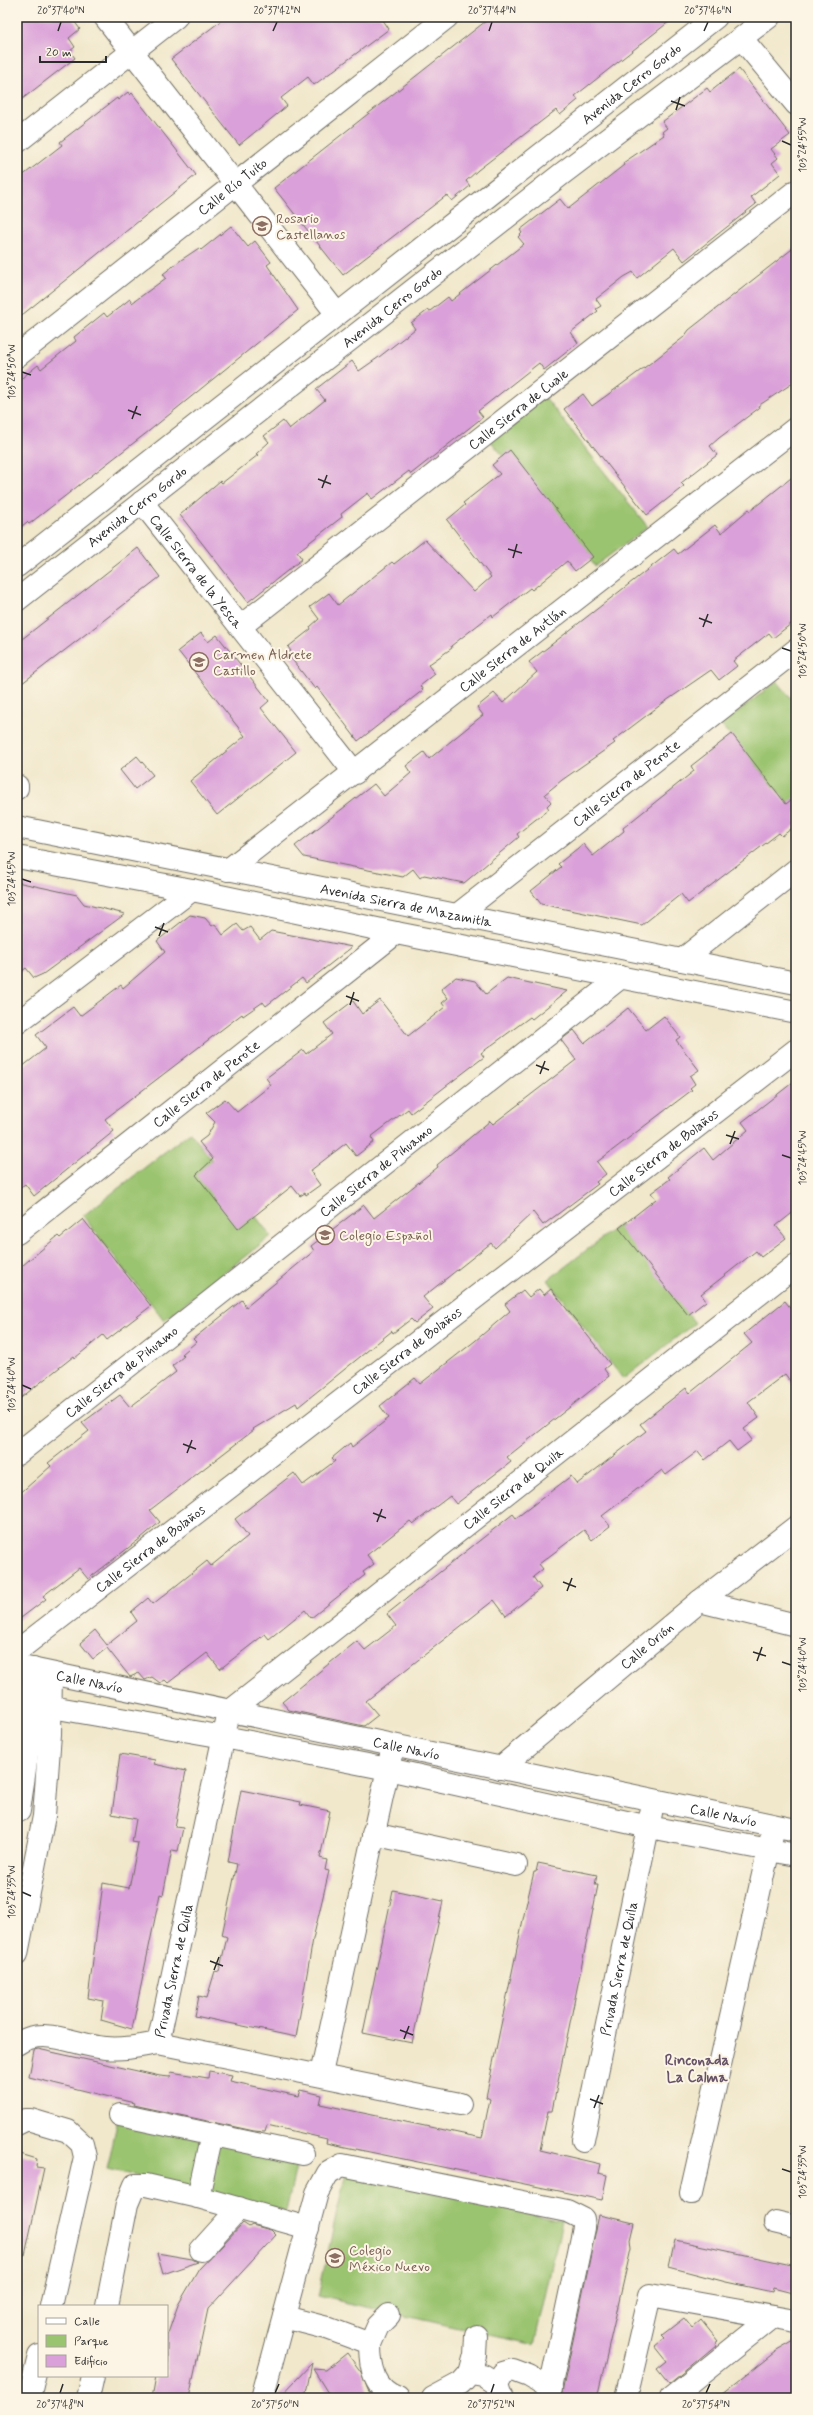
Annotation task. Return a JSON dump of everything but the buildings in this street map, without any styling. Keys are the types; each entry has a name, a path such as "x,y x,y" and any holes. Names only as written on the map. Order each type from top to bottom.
{"street":[{"path":"105,17 337,314"},
{"path":"17,142 176,17"},
{"name":"Calle Río Tuito","path":"17,356 447,17"},
{"name":"Avenida Cerro Gordo","path":"17,566 716,17"},
{"name":"Avenida Cerro Gordo","path":"17,600 563,172 769,17"},
{"path":"742,38 796,104"},
{"path":"544,151 563,172"},
{"name":"Calle Sierra de Cuale","path":"241,626 796,191"},
{"name":"Calle Sierra de Autlán","path":"228,870 355,773 796,428"},
{"name":"Calle Sierra de la Yesca","path":"142,502 241,626 355,773"},
{"name":"Calle Sierra de Perote","path":"456,916 796,650"},
{"name":"Avenida Sierra de Mazamitla","path":"17,827 796,983"},
{"name":"Avenida Sierra de Mazamitla","path":"17,857 192,890 396,933 505,953 796,1012"},
{"path":"682,960 796,870"},
{"path":"17,1023 192,890"},
{"path":"505,953 510,926"},
{"name":"Calle Sierra de Perote","path":"17,1234 396,933"},
{"name":"Calle Sierra de Pihuamo","path":"17,1454 621,976"},
{"name":"Calle Sierra de Bolaños","path":"17,1651 796,1050"},
{"name":"Calle Sierra de Quila","path":"229,1712 796,1265"},
{"name":"Calle Orión","path":"500,1768 700,1601 796,1527"},
{"path":"700,1601 796,1625"},
{"path":"34,1670 33,1704 18,1811 44,1816"},
{"name":"Calle Navío","path":"34,1670 500,1768 654,1798 796,1830"},
{"path":"18,1945 44,1816 50,1734 33,1704"},
{"name":"Calle Navío","path":"33,1704 224,1737 388,1769 649,1827 796,1855"},
{"name":"Privada Sierra de Quila","path":"229,1712 158,2043 321,2074 460,2104"},
{"path":"321,2074 373,1834 394,1746"},
{"name":"Privada Sierra de Quila","path":"583,2140 654,1798"},
{"path":"691,2193 775,1825"},
{"path":"373,1834 516,1866"},
{"path":"17,2044 26,2038 45,2035 105,2048 128,2049 158,2043"},
{"path":"120,2115 303,2154"},
{"path":"17,2124 25,2120 31,2120 68,2131 82,2144 85,2157 51,2305"},
{"path":"198,2197 212,2134"},
{"path":"262,2398 308,2228 322,2183 328,2173 342,2165 576,2213 583,2219 584,2228 550,2394 529,2376 513,2370 503,2373 500,2391"},
{"path":"106,2305 127,2204 134,2185 146,2185 198,2197 308,2228"},
{"path":"201,2250 238,2208"},
{"path":"626,2398 650,2295 796,2321"},
{"path":"389,2315 378,2326 370,2344 370,2366 378,2383 388,2395 399,2398"},
{"path":"671,2398 772,2317"},
{"path":"284,2318 327,2328 370,2344"},
{"path":"433,2398 461,2383 470,2373 475,2355 476,2336"},
{"path":"29,2398 38,2360"},
{"path":"470,2373 483,2375 500,2391"},
{"path":"88,2398 93,2377"}],"green space":[{"path":"544,396 648,527 595,566 489,439"},
{"path":"777,681 796,704 796,812 721,725"},
{"path":"190,1132 271,1236 164,1320 83,1216"},
{"path":"620,1224 695,1323 623,1379 548,1280"},
{"path":"118,2119 206,2140 195,2190 107,2169"},
{"path":"217,2141 298,2159 286,2211 205,2192"},
{"path":"346,2172 562,2221 534,2345 318,2296"}],"place":[{"name":"Rosario Castellanos","path":"262,226"},
{"name":"Carmen Aldrete Castillo","path":"199,662"},
{"name":"Colegio Español","path":"325,1235"},
{"name":"Colegio México Nuevo","path":"335,2258"}],"district":[{"name":"Rinconada La Calma","path":"697,2068"}]}
